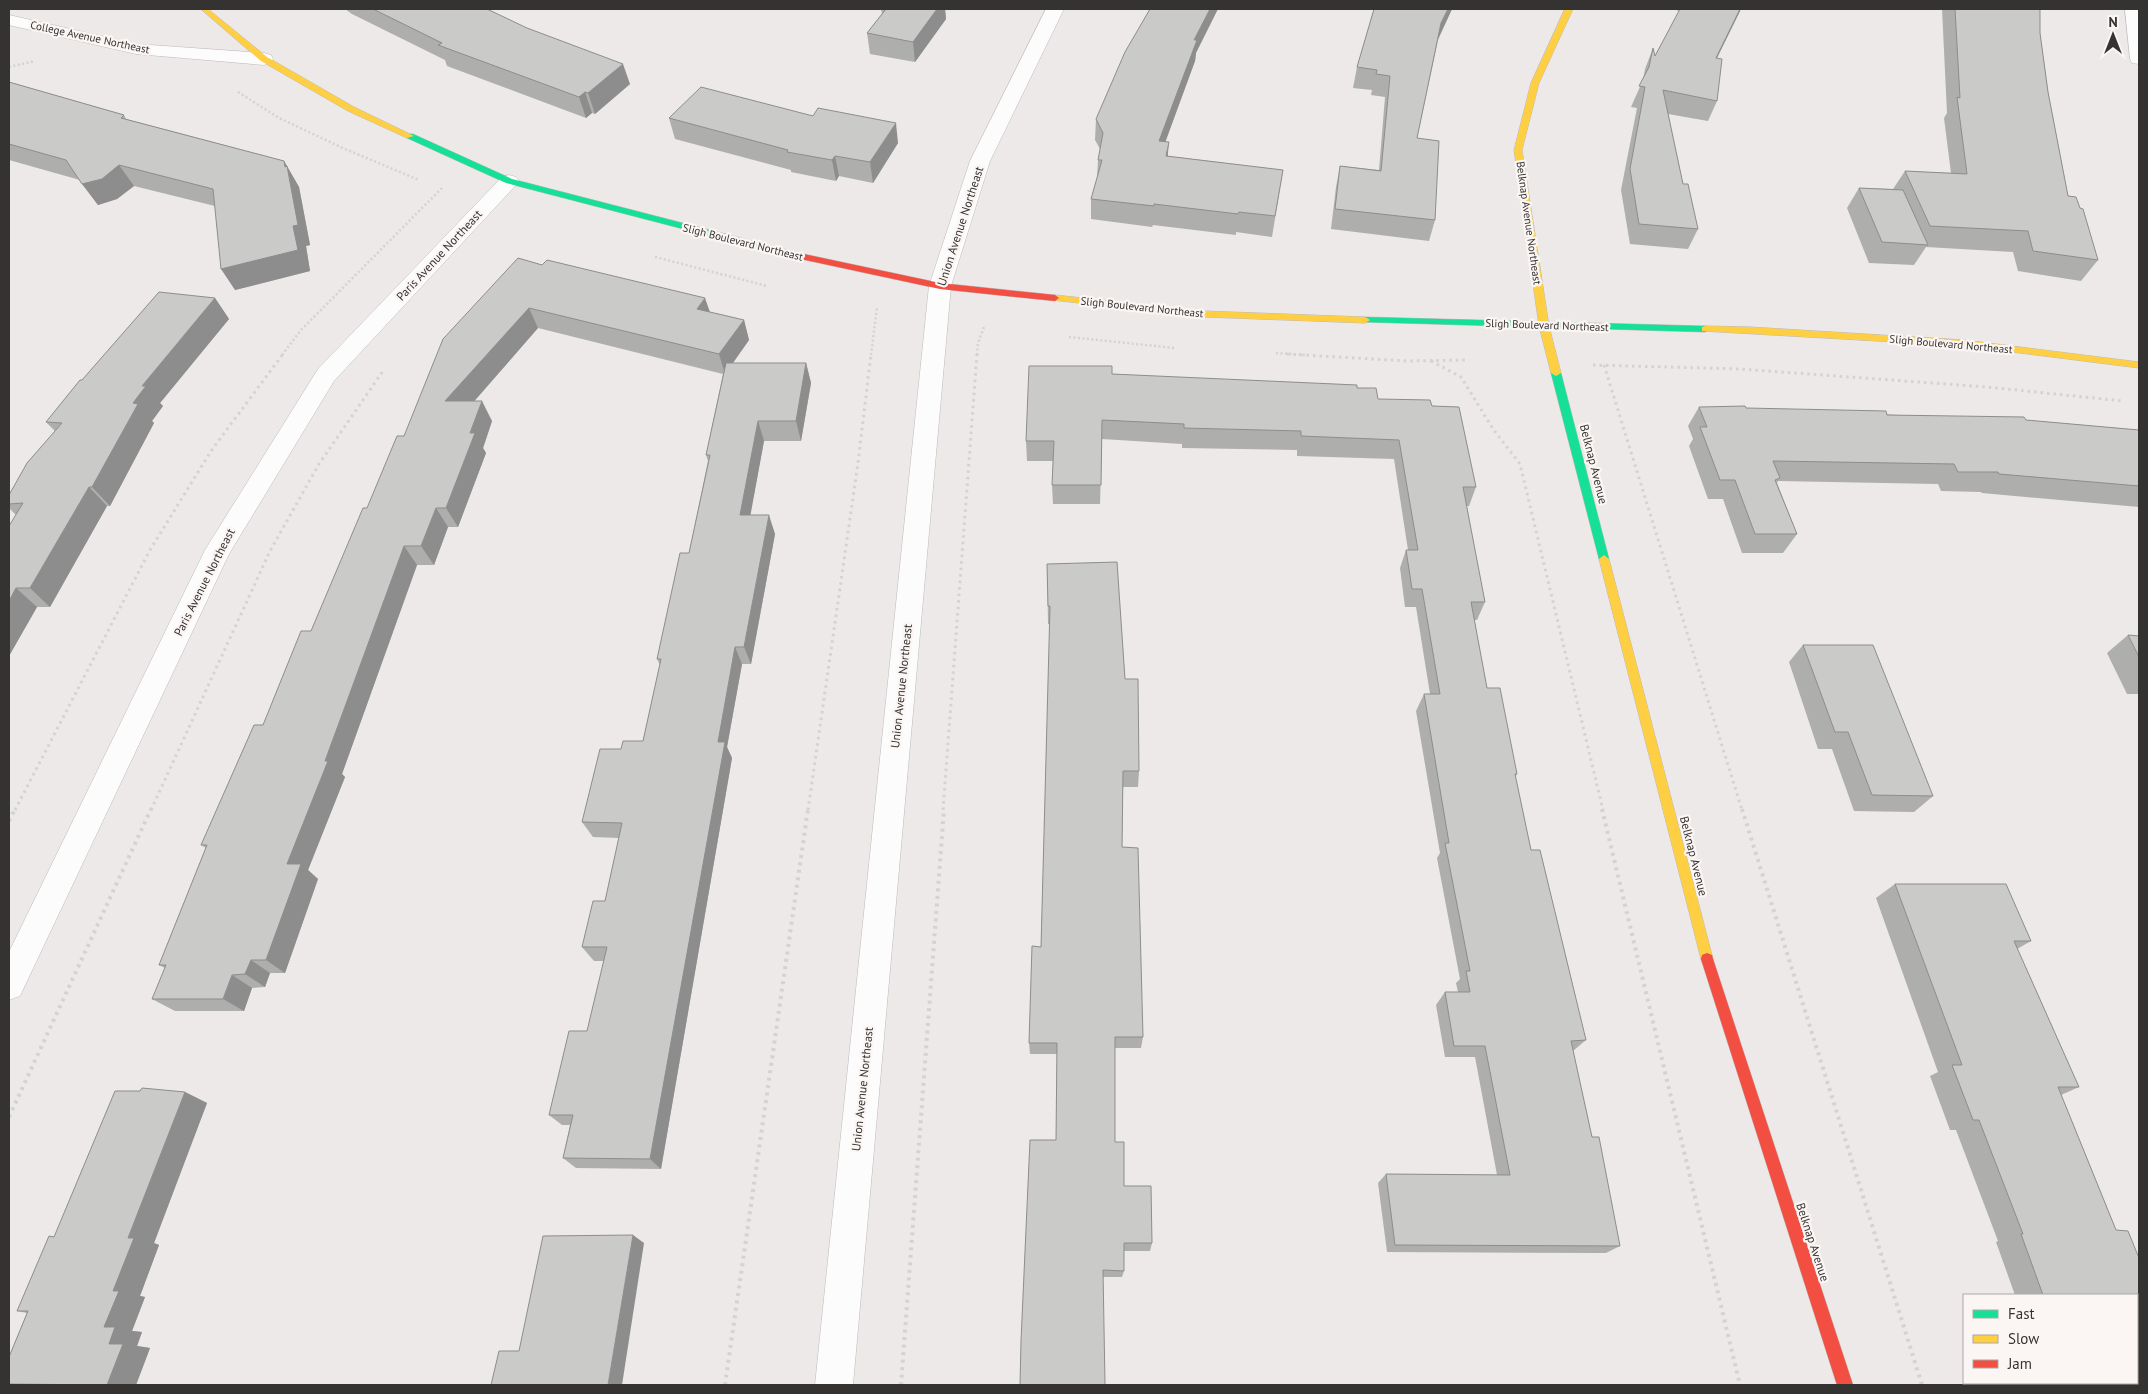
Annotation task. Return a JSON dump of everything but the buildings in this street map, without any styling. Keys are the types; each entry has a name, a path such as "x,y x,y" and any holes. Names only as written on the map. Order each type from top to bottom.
{"street":[{"name":"Sligh Boulevard Northeast","path":"204,9 264,59 351,109 509,181 782,253 940,286 1204,314 1544,326 1750,330 1964,343 2139,365"},
{"name":"Union Avenue Northeast","path":"834,1385 940,286 980,162 1055,9"},
{"name":"Belknap Avenue Northeast","path":"1544,326 1518,150 1535,83 1569,9"},
{"path":"2134,9 2139,59"},
{"name":"College Avenue Northeast","path":"12,24 136,48 264,59"},
{"name":"Paris Avenue Northeast","path":"9,985 218,550 321,383 326,375 509,181"},
{"name":"Belknap Avenue","path":"1544,326 1712,980 1845,1385"}],"path":[{"path":"9,67 41,59"},
{"path":"725,1385 856,472 877,307"},
{"path":"901,1385 978,343 984,327"},
{"path":"1430,361 1461,377 1493,429 1520,464 1740,1385"},
{"path":"1604,366 1658,546 1922,1385"},
{"path":"9,1117 270,551 319,464 386,367"}],"traffic: fast":[{"path":"410,136 509,181 799,256"},
{"path":"1365,320 1705,329"},
{"path":"1556,373 1604,559"}],"traffic: slow":[{"path":"204,9 264,59 351,109 410,136"},
{"path":"1556,373 1544,326 1518,150 1535,83 1569,9"},
{"path":"1055,298 1204,314 1365,320"},
{"path":"1705,329 1964,343 2139,365"},
{"path":"1604,559 1707,959"}],"traffic: jam":[{"path":"799,256 940,286 1055,298"},
{"path":"1707,959 1845,1385"}]}
